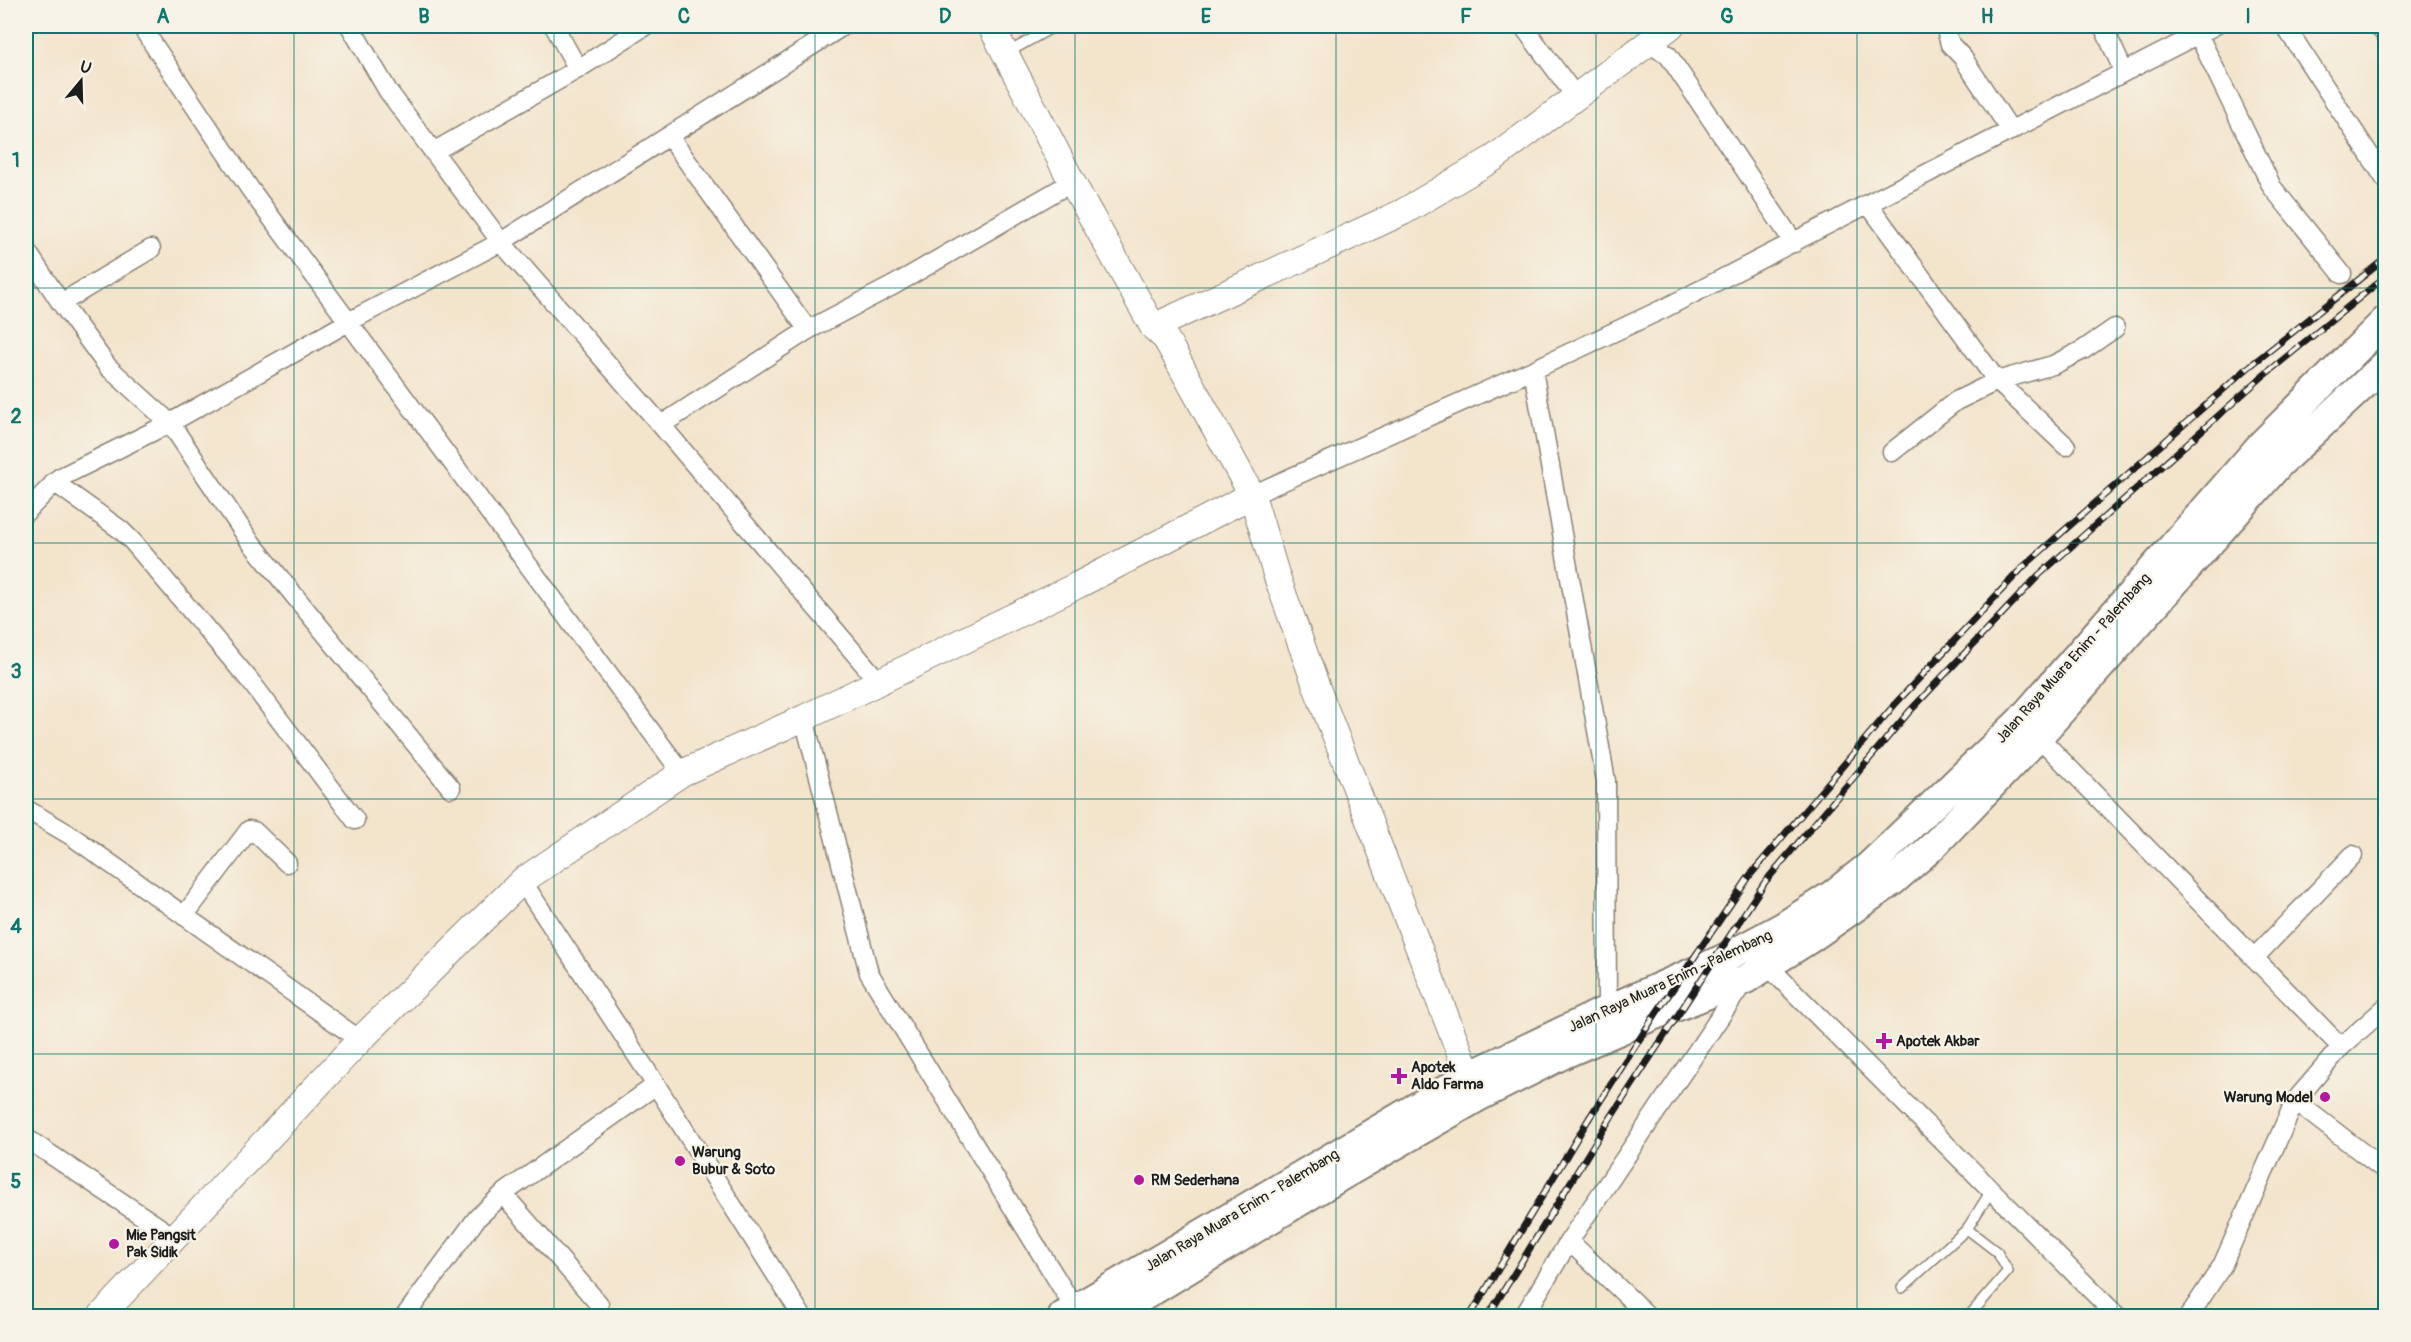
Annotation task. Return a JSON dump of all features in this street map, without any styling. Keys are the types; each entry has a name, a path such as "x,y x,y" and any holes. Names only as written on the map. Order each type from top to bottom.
{"main road":[{"name":"Jalan Raya Muara Enim - Palembang","path":"1111,1317 1338,1178 1480,1096 1564,1054 1757,973 1883,888 1932,847 2262,444 2383,327"},
{"name":"Jalan Raya Muara Enim - Palembang","path":"1069,1313 1469,1076 1607,1010 1721,960 1784,926 1832,895 2030,728 2280,463 2385,364"}],"street":[{"path":"141,26 250,189 350,321 682,773"},
{"path":"350,26 388,90 501,242 662,425 879,682"},
{"path":"554,26 578,69"},
{"path":"434,152 578,69 645,26"},
{"path":"26,512 59,477 170,423 350,321 501,242 843,26"},
{"path":"991,26 1072,182 1153,327 1166,339 1252,495 1276,574 1318,691 1469,1076"},
{"path":"1523,26 1576,97"},
{"path":"1153,327 1403,212 1494,158 1671,26"},
{"path":"1945,26 1950,44 1963,58 2011,131"},
{"path":"2103,26 2124,72"},
{"path":"2285,26 2385,180"},
{"path":"2378,26 2385,36"},
{"path":"101,1317 360,1040 522,881 682,773 804,718 1078,585 1252,495 1533,370 1665,308 2206,30 2272,187 2342,274"},
{"path":"1648,43 1668,55 1794,243"},
{"path":"669,136 808,330"},
{"path":"662,425 808,330 894,285 1072,182"},
{"path":"1869,205 1997,381 2066,446"},
{"path":"61,303 151,249"},
{"path":"26,250 108,367 170,423 249,540 451,788"},
{"path":"1892,452 1956,401 1997,381 2053,365 2083,350 2115,328"},
{"path":"1533,370 1606,781 1607,1010"},
{"path":"54,482 134,542 251,682 355,820"},
{"path":"804,718 869,973 1069,1313"},
{"path":"2030,728 2341,1047"},
{"path":"26,809 70,835 360,1040"},
{"path":"184,916 249,830 254,831 287,863"},
{"path":"2254,958 2353,855"},
{"path":"522,881 656,1085 802,1317"},
{"path":"1524,1317 1569,1241 1757,973 1991,1191 2117,1317"},
{"path":"2189,1317 2222,1266 2295,1101 2341,1047 2385,1007"},
{"path":"405,1317 477,1218 503,1194 656,1085"},
{"path":"2295,1101 2385,1171"},
{"path":"26,1138 175,1238"},
{"path":"503,1194 599,1304"},
{"path":"1569,1241 1648,1317"}],"lane":[{"path":"1005,54 1055,26"},
{"path":"1902,1288 1967,1229 1991,1191"},
{"path":"1967,1229 1997,1251 2008,1271 1969,1317"}],"railway":[{"path":"1470,1316 1588,1120 1655,1015 1751,874 1896,703 2023,567 2250,366 2386,258"},
{"path":"1488,1316 1604,1128 1765,882 1909,712 2039,575 2263,376 2386,276"}],"place":[{"name":"Apotek Akbar","path":"1884,1041"},
{"name":"Apotek Aldo Farma","path":"1399,1076"},
{"name":"Warung Model","path":"2325,1097"},
{"name":"Warung Bubur & Soto","path":"680,1161"},
{"name":"RM Sederhana","path":"1139,1180"},
{"name":"Mie Pangsit Pak Sidik","path":"114,1244"}]}
